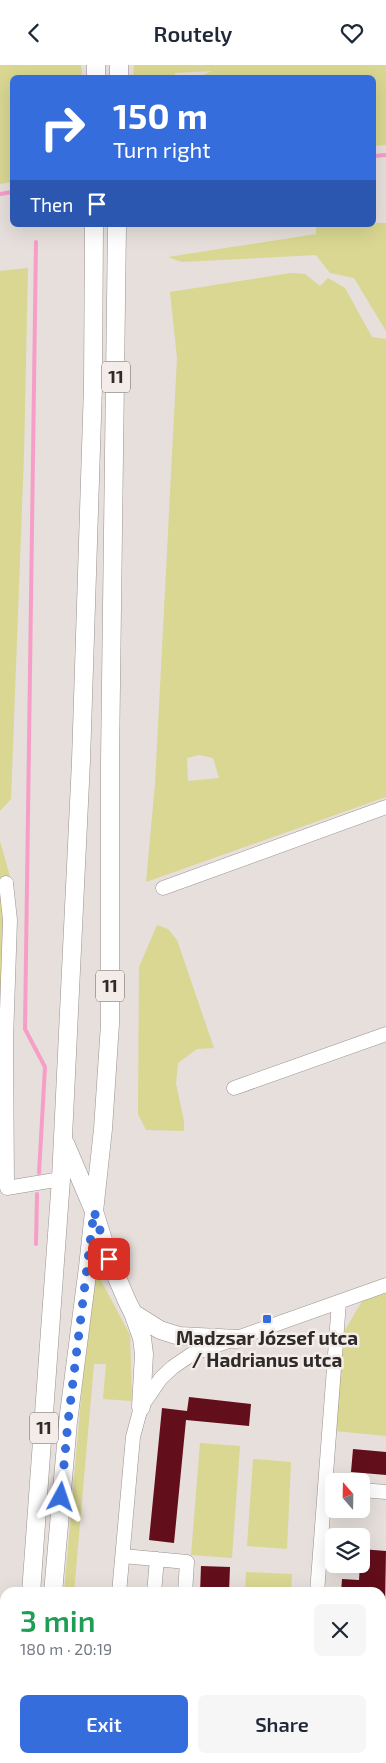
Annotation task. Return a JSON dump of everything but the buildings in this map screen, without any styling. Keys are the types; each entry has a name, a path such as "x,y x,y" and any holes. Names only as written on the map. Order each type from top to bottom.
{"main road":[{"name":"11","path":"31,1587 64,1139 81,761 94,386 94,227"},
{"name":"11","path":"54,1587 68,1422 103,1129 110,1024 110,771 117,227"},
{"path":"64,1139 94,1211 109,1259 142,1338 144,1354 141,1407"},
{"path":"133,1313 160,1330 179,1336 237,1339"}],"street":[{"path":"164,888 386,807"},
{"path":"6,883 10,921 6,1040 7,1188 61,1179"},
{"path":"234,1088 386,1033"},
{"path":"120,1587 133,1437 141,1407 161,1378 192,1353 237,1339 386,1285"},
{"path":"330,1473 339,1302"},
{"path":"370,1491 386,1492"},
{"path":"318,1587 325,1518"},
{"path":"123,1556 187,1562 185,1587"},
{"path":"155,1587 157,1559"}],"shaded area":[{"path":"0,65 81,65 82,75 10,75 10,182 0,184"},
{"path":"134,65 386,65 386,145 376,146 376,75 203,75 212,71 175,73 175,75 133,75"},
{"path":"376,223 386,223 386,331 354,278 330,273 316,255 182,262 168,257 316,234 316,227 376,227"},
{"path":"28,268 24,454 11,799 0,811 0,271"},
{"path":"291,273 305,274 320,286 328,278 345,288 372,337 386,339 386,797 146,882 155,784 177,358 170,292","holes":["199,755 213,758 219,778 188,781 187,758"]},
{"path":"0,841 11,880 0,1082"},
{"path":"157,925 168,929 177,940 214,1048 197,1049 178,1063 176,1084 184,1121 184,1131 146,1130 138,1114 139,967"},
{"path":"92,1272 97,1273 130,1335 132,1401 103,1399 106,1364 94,1364 74,1587 65,1587"},
{"path":"386,1293 386,1436 335,1431 341,1337 362,1301"},
{"path":"200,1443 240,1446 232,1558 191,1555"},
{"path":"253,1459 291,1462 287,1549 247,1546"},
{"path":"246,1572 292,1574 291,1587 245,1587"}],"waterway":[{"path":"376,156 386,155"},
{"path":"0,194 10,192"},
{"path":"36,242 25,1029 45,1067 39,1173"},
{"path":"36,1244 37,1194"}],"place":[{"name":"Madzsar József utca / Hadrianus utca","path":"267,1319"}],"route":[{"path":"61,1497 68,1422 94,1211 109,1259"}]}
